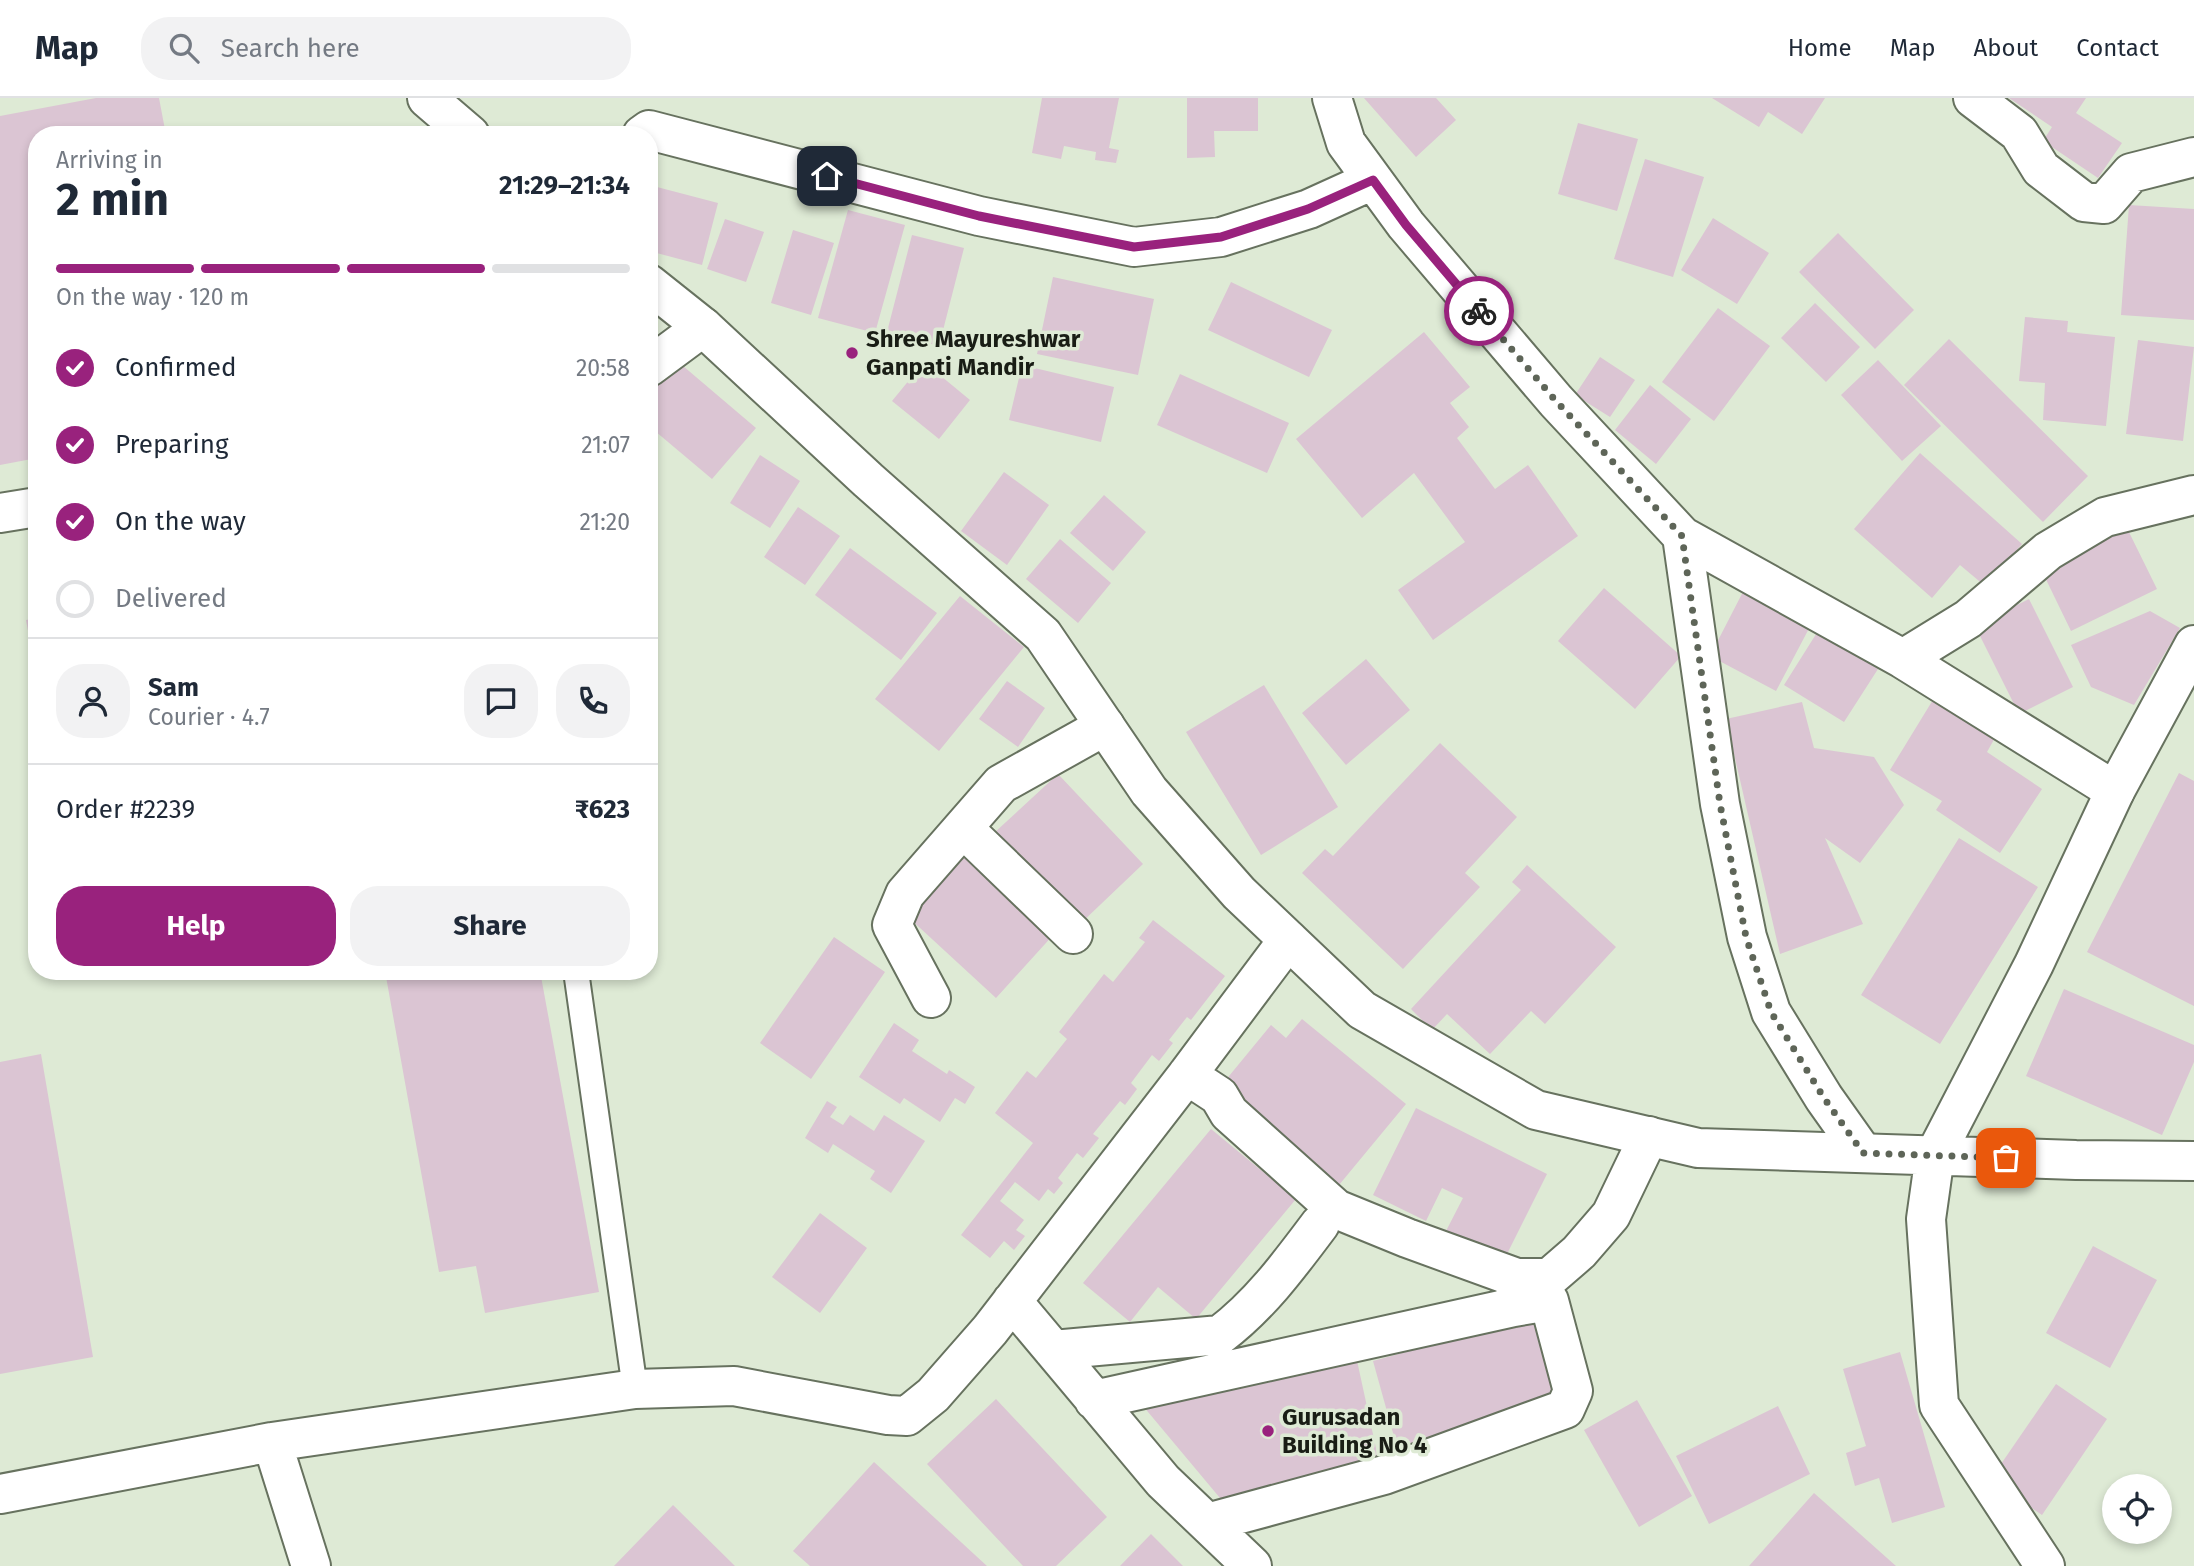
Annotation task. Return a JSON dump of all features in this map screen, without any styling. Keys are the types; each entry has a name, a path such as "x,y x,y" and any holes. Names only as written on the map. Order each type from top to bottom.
{"street":[{"path":"427,98 460,126"},
{"path":"1332,98 1346,143 1406,225 1556,401 1682,536 1903,659 2115,791"},
{"path":"1973,98 2019,133 2041,169 2084,202 2104,204 2131,173 2194,157"},
{"path":"658,132 979,216 1134,247 1221,237 1308,209 1373,180"},
{"path":"658,291 703,327 868,480 1043,635 1149,790 1239,893 1362,1010 1536,1110 1698,1148 2194,1161"},
{"path":"658,360 703,327"},
{"path":"1903,659 1968,619 2048,551 2105,517 2194,495"},
{"path":"0,513 28,508"},
{"path":"1682,536 1720,804 1746,937 1771,1012 1824,1098 1863,1153"},
{"path":"2045,1566 1939,1405 1926,1219 1935,1155 2034,964 2115,791 2194,645"},
{"path":"930,998 892,925 905,894 1001,784 1105,726"},
{"path":"963,828 1073,934"},
{"path":"0,1494 272,1442 635,1389 734,1386 888,1415 907,1416 933,1395 1012,1301 1182,1082 1287,940"},
{"path":"1182,1082 1210,1110 1229,1113 1336,1209 1407,1238 1516,1292 1549,1301 1573,1391 1565,1409 1384,1475 1207,1523"},
{"path":"1094,1400 1516,1292 1549,1278 1579,1252 1611,1215 1649,1136"},
{"path":"1053,1350 1220,1335 1236,1323 1276,1280 1320,1224"},
{"path":"1012,1301 1163,1481 1252,1566"},
{"path":"272,1442 311,1566"}],"lane":[{"path":"577,980 635,1389"}],"building":[{"path":"96,98 159,98 164,126 28,126 28,460 0,465 0,116"},
{"path":"1042,98 1119,98 1109,148 1119,150 1116,163 1095,160 1096,152 1064,146 1061,159 1032,153"},
{"path":"1187,98 1258,98 1258,131 1214,131 1215,157 1187,158"},
{"path":"1364,98 1436,98 1456,120 1416,157"},
{"path":"1712,98 1825,98 1802,134 1768,112 1759,127"},
{"path":"2009,98 2086,98 2076,113 2122,143 2098,178 2043,141 2052,127"},
{"path":"1578,123 1638,139 1617,211 1558,194"},
{"path":"1645,159 1704,177 1673,277 1614,259"},
{"path":"658,187 718,203 702,265 658,253"},
{"path":"2129,205 2194,209 2194,320 2121,315"},
{"path":"848,210 905,225 875,333 818,318"},
{"path":"1713,218 1769,253 1737,304 1681,270"},
{"path":"725,219 764,232 746,282 707,269"},
{"path":"793,230 834,243 811,315 771,303"},
{"path":"1838,233 1914,310 1875,349 1799,272"},
{"path":"912,235 964,248 939,346 887,332"},
{"path":"1053,277 1154,299 1138,375 1037,354"},
{"path":"1231,282 1332,330 1309,377 1208,330"},
{"path":"1815,303 1860,347 1826,382 1781,338"},
{"path":"1718,308 1770,346 1714,421 1662,382"},
{"path":"2025,317 2068,321 2067,332 2115,337 2106,426 2043,420 2045,383 2019,381"},
{"path":"1424,332 1470,387 1450,403 1469,427 1457,438 1495,489 1528,465 1578,536 1433,640 1398,590 1465,542 1414,473 1362,518 1296,439"},
{"path":"1949,339 2088,476 2043,522 1904,385"},
{"path":"2138,340 2194,347 2183,441 2126,434"},
{"path":"1600,357 1635,380 1610,417 1575,395"},
{"path":"676,360 756,428 712,479 658,434 658,381"},
{"path":"1878,360 1941,426 1902,461 1841,395"},
{"path":"924,362 970,400 939,439 892,401"},
{"path":"1022,365 1114,387 1101,442 1009,420"},
{"path":"1180,374 1289,423 1267,473 1157,425"},
{"path":"1650,385 1691,419 1656,464 1615,430"},
{"path":"1920,453 2022,544 1985,586 1960,565 1932,598 1854,529"},
{"path":"760,455 800,481 770,528 730,503"},
{"path":"1004,472 1049,505 1007,565 961,531"},
{"path":"1104,495 1146,532 1113,571 1070,533"},
{"path":"798,507 840,536 805,585 764,557"},
{"path":"2124,522 2157,589 2071,631 2038,563"},
{"path":"1060,539 1111,583 1078,623 1026,579"},
{"path":"850,548 937,613 901,660 815,595"},
{"path":"1747,584 1814,619 1776,691 1710,656"},
{"path":"1604,588 1681,656 1635,709 1558,641"},
{"path":"960,596 1024,647 939,751 875,699"},
{"path":"2029,599 2073,687 2019,714 1975,626"},
{"path":"2150,611 2180,628 2134,705 2091,687 2071,645"},
{"path":"1818,631 1878,669 1844,722 1784,685"},
{"path":"1366,659 1410,710 1346,765 1302,713"},
{"path":"1007,681 1045,708 1018,747 979,719"},
{"path":"1264,685 1338,807 1261,855 1186,732"},
{"path":"1939,690 1996,736 1987,752 2042,789 2000,853 1936,810 1942,801 1890,770"},
{"path":"1802,702 1814,748 1874,757 1904,805 1860,863 1825,838 1863,924 1780,954 1726,719"},
{"path":"1440,743 1517,817 1465,873 1480,887 1403,969 1302,873 1325,849 1333,856"},
{"path":"2179,773 2194,781 2194,1006 2087,952"},
{"path":"1058,774 1143,864 1079,925 994,833"},
{"path":"1959,838 2038,887 1940,1044 1861,995"},
{"path":"966,851 1055,933 996,998 907,916"},
{"path":"1527,865 1616,947 1545,1024 1531,1011 1490,1054 1447,1014 1432,1030 1411,1009 1521,890 1512,882"},
{"path":"1153,920 1225,976 1191,1020 1187,1017 1169,1040 1173,1043 1159,1061 1152,1055 1131,1083 1137,1089 1125,1105 1120,1101 1093,1134 1099,1138 1083,1158 1077,1153 1058,1178 1063,1183 1054,1194 1048,1189 1039,1201 1015,1182 1000,1201 1024,1220 1016,1230 1025,1236 1014,1250 1004,1241 990,1258 961,1235 1033,1143 995,1113 1027,1071 1036,1078 1067,1039 1059,1032 1104,974 1113,982 1145,942 1139,938"},
{"path":"834,937 885,972 811,1079 760,1043"},
{"path":"387,980 542,980 599,1292 485,1313 476,1266 439,1272"},
{"path":"2064,989 2194,1045 2194,1062 2162,1135 2026,1076"},
{"path":"1302,1019 1406,1104 1339,1185 1220,1087 1271,1025 1286,1038"},
{"path":"894,1023 919,1040 912,1051 947,1074 949,1070 975,1087 965,1104 955,1098 940,1122 904,1098 900,1104 859,1077"},
{"path":"41,1054 93,1357 0,1374 0,1062"},
{"path":"827,1101 837,1107 830,1117 843,1125 850,1115 874,1131 884,1115 925,1141 891,1193 870,1179 875,1171 833,1144 828,1153 805,1138"},
{"path":"1416,1108 1547,1174 1504,1260 1446,1231 1463,1198 1442,1188 1426,1221 1373,1195"},
{"path":"1211,1129 1296,1199 1196,1319 1158,1287 1130,1322 1083,1283"},
{"path":"820,1213 867,1248 820,1313 772,1277"},
{"path":"2093,1246 2157,1280 2110,1368 2046,1333"},
{"path":"1533,1317 1558,1407 1398,1451 1373,1361"},
{"path":"1900,1352 1945,1507 1892,1523 1879,1478 1855,1486 1846,1453 1866,1446 1843,1369"},
{"name":"Gurusadan Building No 4","path":"1356,1356 1379,1462 1225,1504 1138,1400"},
{"path":"2056,1384 2107,1419 2042,1515 1990,1480"},
{"path":"996,1399 1107,1517 1056,1566 1023,1566 927,1464"},
{"path":"1637,1400 1692,1496 1639,1527 1584,1430"},
{"path":"1778,1406 1810,1474 1709,1524 1676,1456"},
{"path":"874,1462 987,1566 810,1566 793,1551"},
{"path":"1814,1493 1896,1566 1749,1566"},
{"path":"673,1505 735,1566 614,1566"},
{"path":"1151,1534 1183,1566 1120,1566"}],"way so far":[{"path":"1479,311 1556,401 1682,536 1720,804 1746,937 1771,1012 1824,1098 1863,1153 2006,1158"}],"place":[{"name":"Shree Mayureshwar Ganpati Mandir","path":"852,353"},
{"name":"Gurusadan Building No 4","path":"1268,1431"}],"route":[{"path":"827,176 979,216 1134,247 1221,237 1308,209 1373,180 1406,225 1479,311"}]}
